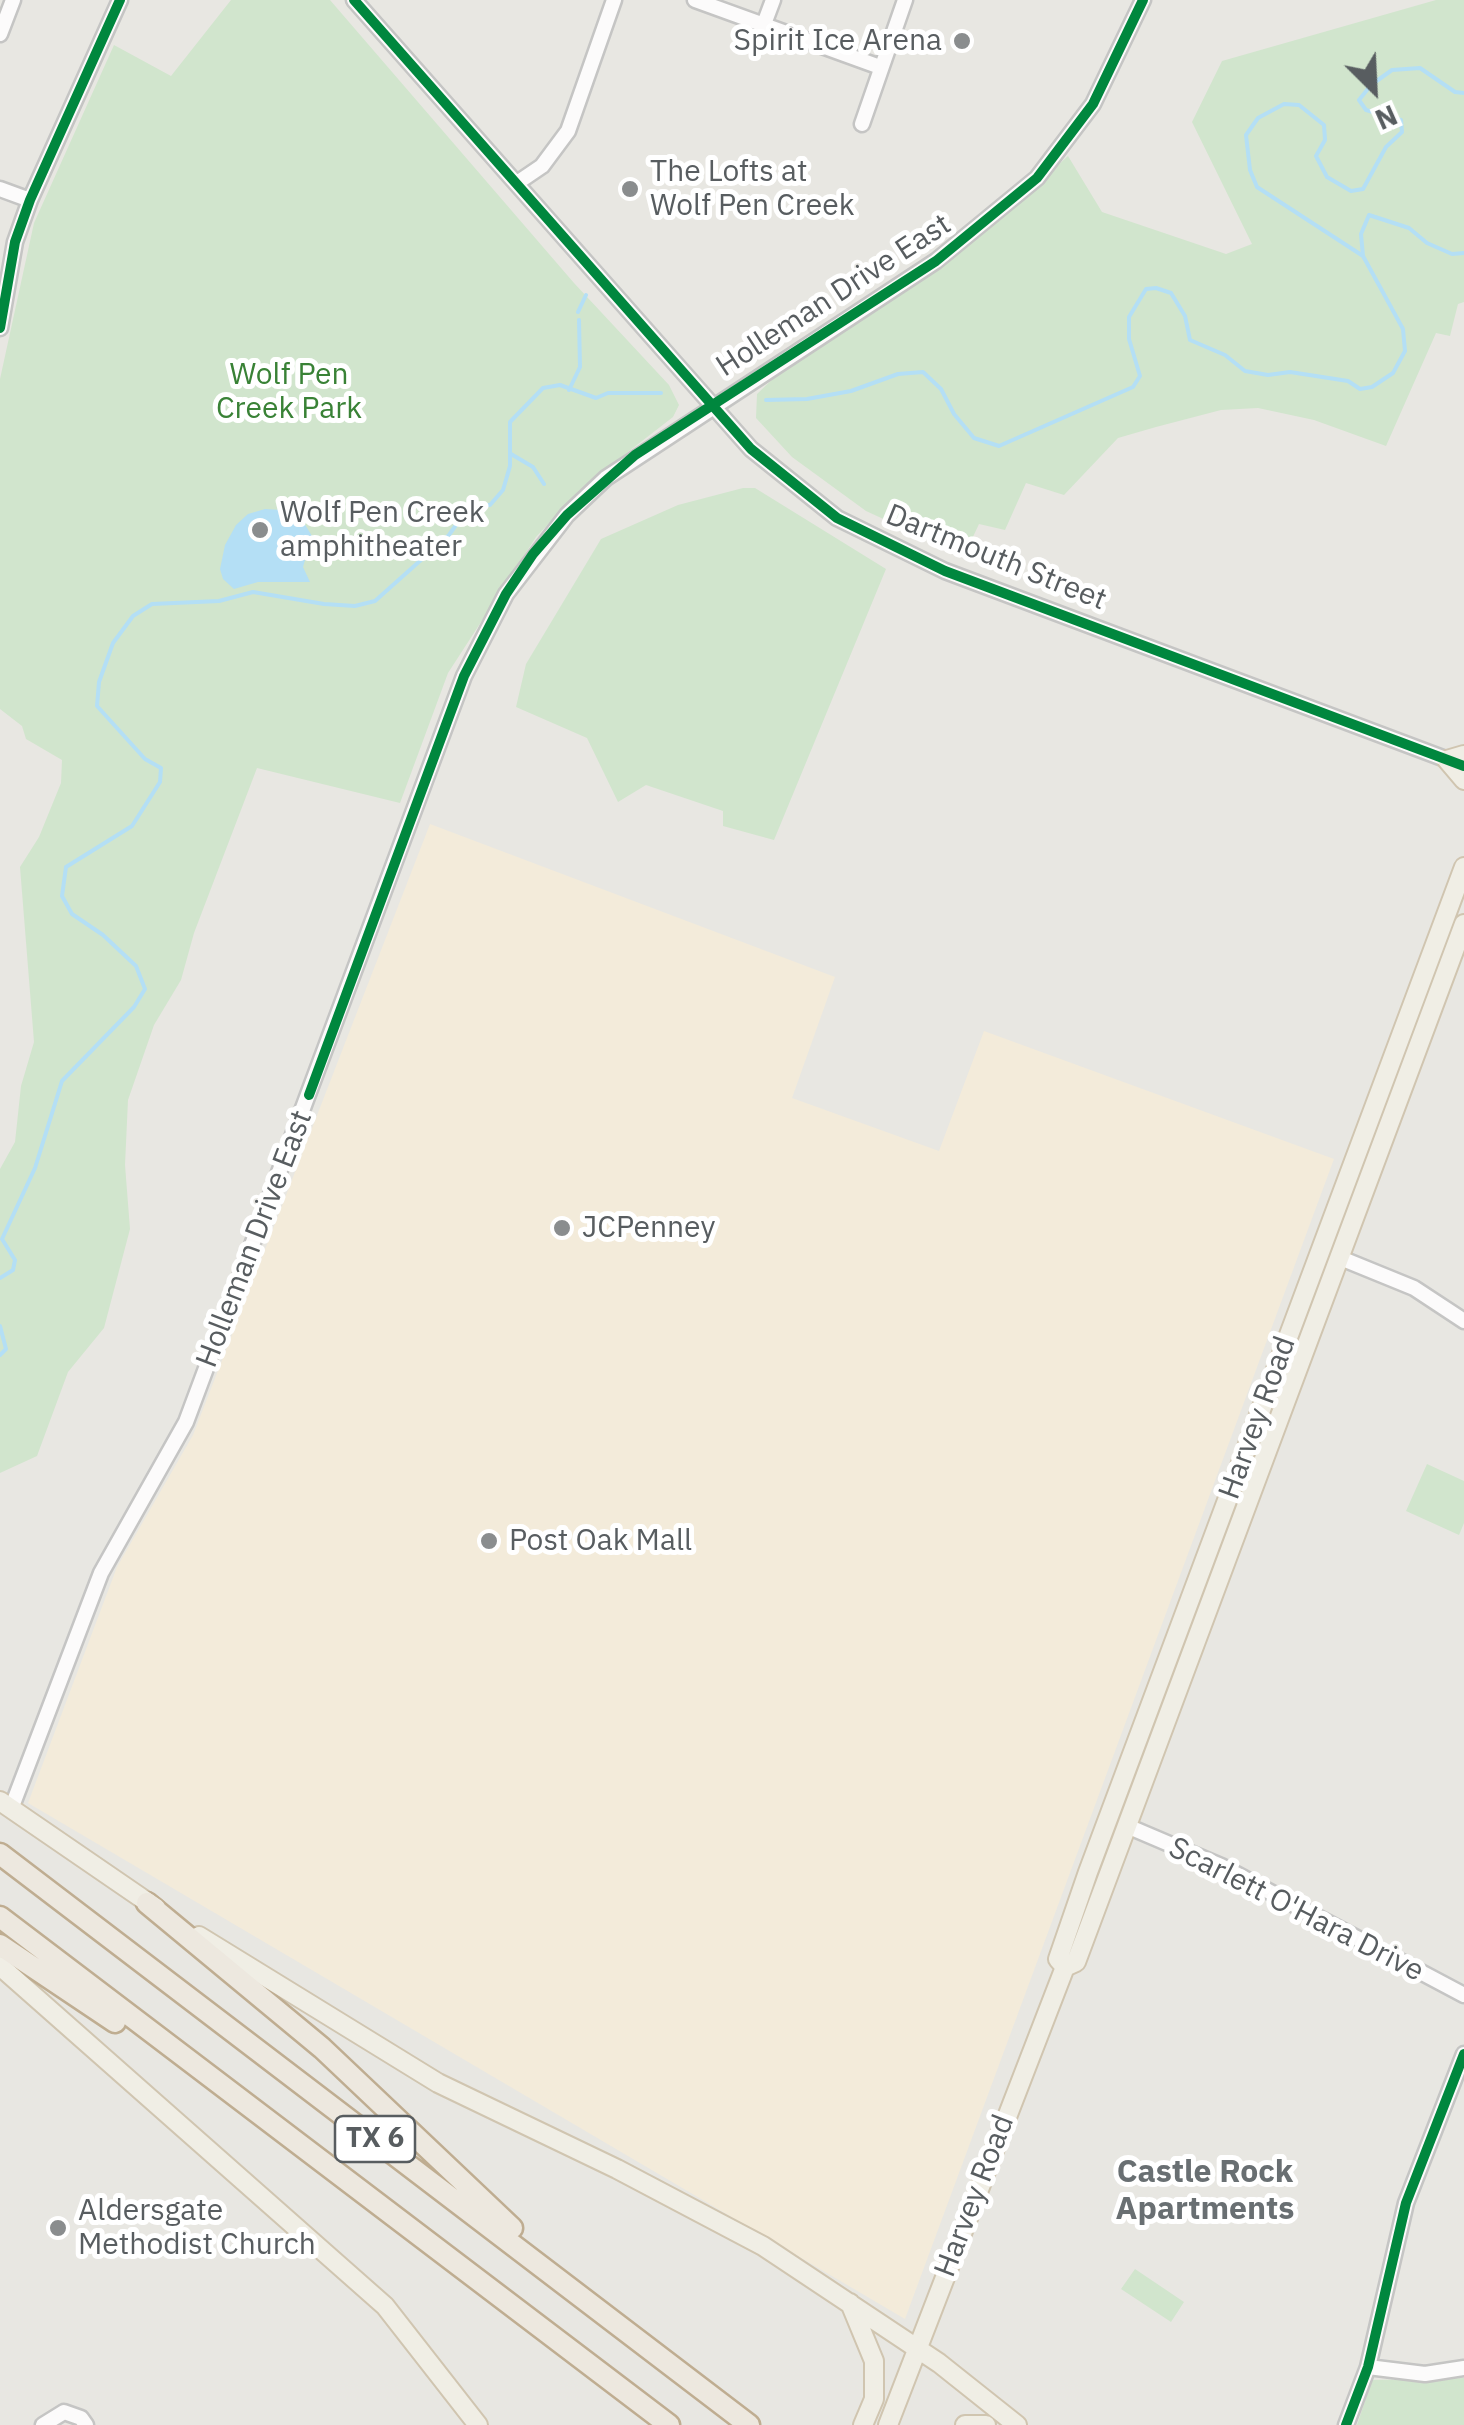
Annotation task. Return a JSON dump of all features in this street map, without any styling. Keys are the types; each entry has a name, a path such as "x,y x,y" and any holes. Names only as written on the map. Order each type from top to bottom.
{"highway":[{"name":"TX 6","path":"0,1854 750,2425"},
{"path":"147,1903 322,2048 582,2295"},
{"name":"TX 6","path":"0,1917 668,2425"},
{"path":"0,1944 157,2050 211,2080"}],"main road":[{"path":"1458,760 1464,780"},
{"name":"Harvey Road","path":"1065,1967 1058,1959 1125,1774 1464,867"},
{"path":"1453,897 1454,918 1446,945 1458,960"},
{"name":"Harvey Road","path":"888,2425 1065,1967 1076,1962 1338,1257 1458,960 1464,924"},
{"path":"1417,992 1439,962 1458,960"},
{"path":"1338,1257 1331,1251 1345,1208 1342,1192"},
{"path":"1279,1414 1275,1398 1291,1354 1285,1344"},
{"path":"1198,1576 1219,1580"},
{"path":"1125,1774 1132,1785 1119,1821 1126,1826"},
{"path":"6,1805 147,1903 438,2083 763,2246 850,2302 1018,2425"},
{"path":"0,1966 385,2306 478,2425"},
{"path":"850,2302 874,2361 874,2399 863,2425"},
{"path":"965,2425 986,2425"}],"street":[{"path":"0,34 13,0"},
{"path":"0,328 15,242 30,200 120,0"},
{"name":"Dartmouth Street","path":"354,0 751,449 837,518 906,553 1458,760"},
{"path":"518,184 542,166 568,130 614,0"},
{"path":"695,0 880,68"},
{"path":"764,24 773,0"},
{"path":"862,124 905,0"},
{"name":"Holleman Drive East","path":"6,1805 101,1573 186,1422 478,644 515,581 567,514 636,455 936,261 1036,178 1093,104 1143,0"},
{"path":"0,190 30,200"},
{"path":"1338,1257 1414,1288 1464,1320"},
{"name":"Scarlett O'Hara Drive","path":"1126,1826 1221,1866 1464,1995"},
{"path":"1346,2425 1368,2367 1406,2204 1464,2054"},
{"path":"1368,2367 1425,2374 1464,2368"},
{"path":"43,2425 64,2412 82,2418 86,2425"}],"shaded area":[{"path":"430,824 835,977 792,1098 939,1151 984,1031 1334,1159 905,2319 28,1803 117,1567 193,1435"}],"green space":[{"name":"Wolf Pen Creek Park","path":"231,0 330,0 574,283 669,385 679,405 673,417 584,486 536,537 448,673 400,803 257,768 194,933 181,980 154,1025 128,1100 125,1165 130,1229 104,1328 68,1372 37,1456 0,1473 0,1169 15,1142 21,1086 34,1042 20,867 39,837 61,783 62,760 26,739 22,726 0,709 0,379 34,223 114,45 171,76"},
{"path":"1436,0 1464,0 1464,302 1458,304 1450,336 1436,333 1386,446 1314,420 1258,408 1221,410 1118,438 1064,495 1026,483 1005,530 979,524 964,556 866,511 792,457 756,418 757,394 782,370 974,241 1068,156 1102,212 1226,254 1252,244 1192,122 1222,61"},
{"path":"755,488 886,569 774,840 723,826 723,811 646,785 618,802 587,738 516,707 526,664 601,539 678,505"},
{"path":"1427,1464 1464,1481 1464,1523 1459,1535 1406,1511"},
{"path":"1135,2269 1184,2302 1171,2322 1121,2289"},
{"path":"1464,2378 1464,2425 1357,2425 1372,2380"}],"water":[{"path":"282,510 304,523 312,536 303,567 310,582 258,582 234,589 223,579 220,569 225,545 236,525 248,514"}],"waterway":[{"path":"766,400 807,399 851,391 898,374 923,372 941,389 954,414 974,438 999,446 1133,387 1140,376 1129,339 1129,317 1146,289 1156,288 1171,293 1185,316 1190,340 1225,355 1245,371 1268,375 1290,372 1348,381 1360,389 1372,387 1393,373 1405,351 1403,329 1363,256 1257,187 1250,170 1246,135 1258,118 1284,104 1299,105 1324,125 1325,140 1316,156 1327,177 1351,191 1363,189 1386,147 1402,132 1401,120 1366,110 1359,100 1371,85 1392,70 1420,68 1455,92 1464,93"},
{"path":"1363,256 1361,234 1369,215 1409,228 1427,243 1452,254 1464,253"},
{"path":"578,312 586,295"},
{"path":"569,390 580,367 579,320"},
{"path":"0,1278 13,1270 15,1260 2,1239 35,1168 62,1081 134,1007 145,989 136,966 103,935 72,914 62,896 66,867 132,826 160,782 161,768 145,759 97,706 99,682 113,643 133,616 152,604 219,601 253,592 324,604 355,606 375,601 449,535 470,505 490,505 503,490 510,466 510,422 543,388 560,385 596,398 608,393 661,393"},
{"path":"511,454 533,467 544,484"},
{"path":"0,1326 6,1349 0,1355"}],"cycle path":[{"path":"0,328 15,242 30,200 120,0"},
{"path":"354,0 751,449 837,518 945,571 1464,766"},
{"path":"309,1095 464,676 506,594 533,554 567,515 635,455 936,261 1037,178 1093,104 1143,0"},
{"path":"1346,2425 1368,2367 1406,2203 1464,2054"}],"place":[{"name":"Spirit Ice Arena","path":"962,41"},
{"name":"The Lofts at Wolf Pen Creek","path":"630,189"},
{"name":"Wolf Pen Creek amphitheater","path":"260,530"},
{"name":"JCPenney","path":"562,1228"},
{"name":"Post Oak Mall","path":"489,1541"},
{"name":"Aldersgate Methodist Church","path":"58,2228"}],"district":[{"name":"Castle Rock Apartments","path":"1205,2192"}]}
